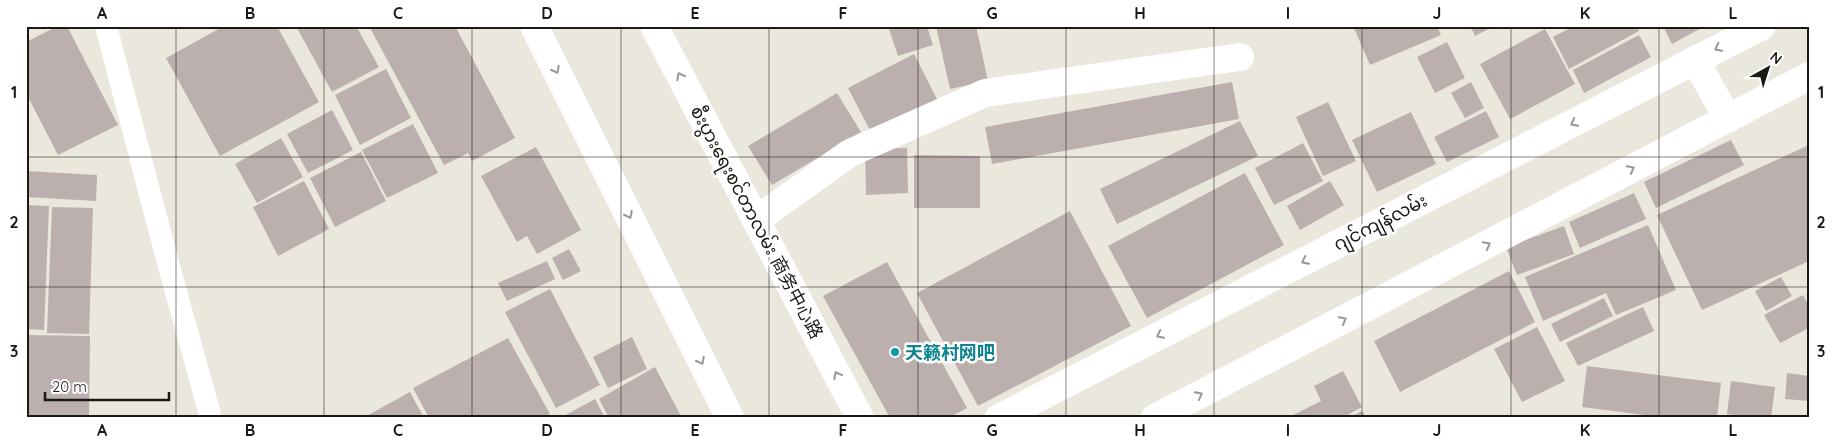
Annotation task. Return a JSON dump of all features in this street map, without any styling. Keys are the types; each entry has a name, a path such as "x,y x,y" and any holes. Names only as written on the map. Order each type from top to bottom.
{"main road":[{"path":"534,26 730,418"},
{"name":"စီးပွားရေးစင်တာလမ်း 商务中心路","path":"654,26 860,418"},
{"name":"ဂျင်ကျန်လမ်း","path":"999,418 1762,26"},
{"path":"756,220 850,153 985,93 1240,57"},
{"path":"1695,60 1728,119"},
{"path":"1155,418 1809,76"}],"lane":[{"path":"106,26 211,418"}],"building":[{"path":"58,26 67,26 118,125 58,155 26,93 26,42"},
{"path":"224,26 277,26 319,102 220,156 166,58"},
{"path":"296,26 356,26 379,67 332,92"},
{"path":"369,26 455,26 515,138 472,161 468,153 444,165"},
{"path":"888,26 927,26 933,45 898,56"},
{"path":"936,26 976,26 988,81 950,89"},
{"path":"1358,26 1437,26 1441,35 1370,65 1354,28"},
{"path":"1470,26 1494,26 1475,36"},
{"path":"1574,26 1637,26 1639,31 1569,69 1553,37"},
{"path":"1663,26 1705,26 1672,44"},
{"path":"1545,29 1575,84 1510,119 1480,64"},
{"path":"1639,35 1651,57 1584,93 1573,70"},
{"path":"1447,42 1465,78 1435,93 1417,57"},
{"path":"914,54 939,103 873,136 848,88"},
{"path":"386,69 411,118 360,145 335,95"},
{"path":"1232,82 1239,119 992,164 985,127"},
{"path":"1471,82 1484,108 1465,118 1451,93"},
{"path":"837,93 861,132 772,185 748,146"},
{"path":"1328,102 1356,161 1323,176 1296,117"},
{"path":"332,110 353,150 308,173 287,134"},
{"path":"1486,111 1499,137 1447,162 1434,137"},
{"path":"1411,112 1436,164 1377,192 1352,140"},
{"path":"1240,121 1258,156 1117,224 1100,189"},
{"path":"413,124 438,173 387,198 362,150"},
{"path":"281,138 303,177 257,203 235,164"},
{"path":"1731,140 1744,165 1656,208 1644,182"},
{"path":"1303,143 1323,181 1274,205 1255,168"},
{"path":"1809,145 1809,261 1702,310 1657,215"},
{"path":"536,147 581,230 537,254 527,236 517,242 481,176"},
{"path":"907,148 908,193 866,195 865,149"},
{"path":"361,152 386,201 335,227 310,178"},
{"path":"914,155 980,156 980,208 914,208"},
{"path":"26,171 97,175 96,201 26,197"},
{"path":"1245,173 1284,245 1147,318 1108,246"},
{"path":"304,181 329,229 278,256 253,207"},
{"path":"1330,181 1344,205 1300,230 1287,206"},
{"path":"1634,193 1646,219 1580,248 1569,222"},
{"path":"26,205 49,206 44,330 26,329"},
{"path":"52,207 93,208 89,334 47,333"},
{"path":"1070,211 1131,326 978,406 917,293"},
{"path":"1648,225 1676,290 1616,315 1606,293 1543,321 1525,277"},
{"path":"1564,226 1574,254 1517,275 1506,247"},
{"path":"569,249 581,271 563,280 552,258"},
{"path":"547,261 555,279 507,301 498,283"},
{"name":"天籁村网吧","path":"887,262 967,408 948,418 890,418 823,296"},
{"path":"1509,271 1535,322 1400,392 1374,341"},
{"path":"1781,277 1792,296 1766,311 1755,291"},
{"path":"550,289 600,385 556,408 505,312"},
{"path":"1803,295 1809,306 1809,328 1780,343 1764,315"},
{"path":"1604,298 1613,316 1560,342 1551,324"},
{"path":"1643,307 1654,331 1578,366 1566,343"},
{"path":"1537,327 1565,381 1522,402 1494,349"},
{"path":"26,335 90,336 89,418 26,418"},
{"path":"632,337 647,369 608,388 593,357"},
{"path":"508,338 550,414 543,418 429,418 413,388"},
{"path":"1587,366 1721,383 1717,418 1668,418 1582,407"},
{"path":"655,367 682,418 609,418 599,399"},
{"path":"1343,371 1362,407 1342,418 1287,418 1321,401 1314,386"},
{"path":"1787,373 1809,376 1809,401 1785,399"},
{"path":"1731,381 1775,387 1771,418 1753,418 1727,414"},
{"path":"410,392 424,418 363,418"},
{"path":"595,399 605,418 560,418"},
{"path":"1362,411 1366,418 1349,418"}],"place":[{"name":"天籁村网吧","path":"895,352"}]}
